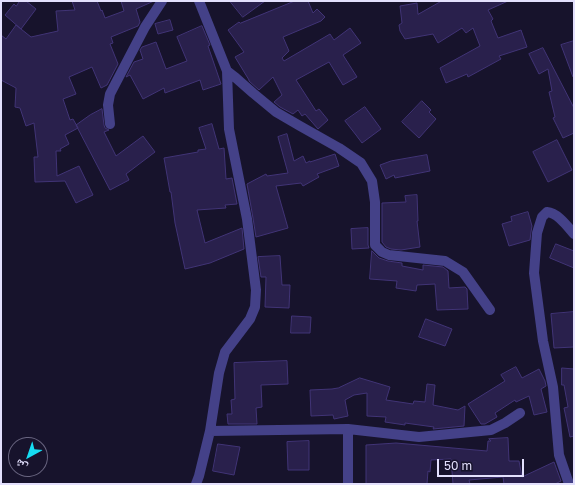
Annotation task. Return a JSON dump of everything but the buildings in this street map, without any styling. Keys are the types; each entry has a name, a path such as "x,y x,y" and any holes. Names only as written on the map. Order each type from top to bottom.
{"street":[{"path":"110,124 108,106 110,94 145,27 162,1"},
{"path":"196,484 210,431 219,373 225,352 250,319 255,307 256,290 247,219 229,129 226,71 199,1"},
{"path":"226,71 276,112 340,148 361,163 372,181 375,202 375,245 382,252 389,255 444,261 463,272 490,310"},
{"path":"568,484 559,455 553,387 543,341 534,273 537,234 542,217 547,212 552,213 574,234"},
{"path":"210,431 348,429 419,437 491,430 520,413"},
{"path":"348,429 348,484"}]}
